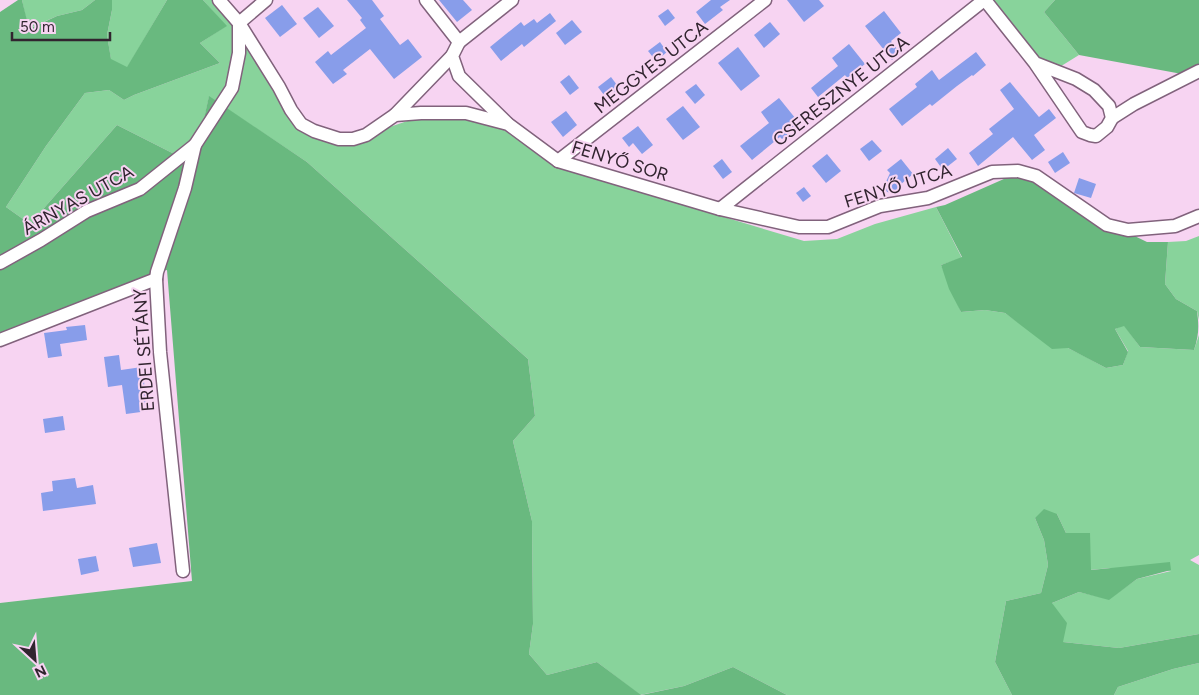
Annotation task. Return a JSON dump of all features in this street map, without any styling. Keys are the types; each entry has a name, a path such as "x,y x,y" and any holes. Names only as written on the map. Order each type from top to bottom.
{"street":[{"path":"219,0 239,23 301,124 314,131 339,139 353,139 366,135 395,115 452,56 459,42 512,0"},
{"path":"239,23 266,0"},
{"path":"426,0 459,42"},
{"name":"MEGGYES UTCA","path":"558,161 765,0"},
{"path":"984,0 1035,63 1082,132 1090,135 1096,136 1107,127 1112,118 1134,104 1199,72"},
{"name":"CSERESZNYE UTCA","path":"720,209 984,0"},
{"name":"ERDEI SÉTÁNY","path":"183,571 160,352 156,279 185,188 195,145 232,88 239,54 239,23"},
{"path":"452,56 459,76 508,124"},
{"path":"1035,63 1076,79 1094,90 1109,106 1112,118"},
{"name":"FENYŐ SOR","path":"395,115 466,113 508,124 558,161 720,209 799,227 828,227"},
{"name":"ÁRNYAS UTCA","path":"0,263 87,211 140,189 195,145"},
{"name":"FENYŐ UTCA","path":"828,227 880,206 928,198 992,172 1018,171 1036,176 1107,225 1128,230 1175,226 1199,216"},
{"path":"0,340 156,279"}],"green space":[{"path":"18,0 22,0 29,29 57,16 82,10 95,0 112,0 107,35 111,59 127,67 167,0 203,0 227,26 200,43 220,63 124,100 109,90 85,93 46,146 6,207 30,224 117,125 194,164 209,96 307,162 528,359 535,416 513,441 532,521 533,624 529,654 547,675 597,662 641,695 0,695 0,603 192,581 167,270 157,272 0,334 0,12"},
{"path":"22,0 95,0 82,10 57,16 28,29"},
{"path":"112,0 167,0 127,68 111,60 107,35"},
{"path":"203,0 212,0 251,41 303,121 335,137 366,135 425,115 458,118 501,128 571,171 804,241 837,239 875,224 936,207 962,258 941,265 961,312 985,310 1005,313 1022,325 1106,368 1123,365 1128,351 1115,329 1124,325 1140,347 1194,350 1199,335 1199,555 1190,560 1199,565 1199,634 1119,648 1063,642 1052,603 1079,592 1109,599 1137,579 1171,571 1110,568 1090,570 1066,533 1057,514 1035,518 1044,540 1048,565 1041,593 1006,601 995,662 1012,695 787,695 733,667 684,686 640,695 597,662 547,675 529,654 533,624 532,521 513,441 535,416 528,359 307,162 209,97 194,164 117,125 30,224 6,207 46,146 85,93 109,90 124,100 220,63 200,43 226,26"},
{"path":"993,0 1055,0 1044,12 1079,55 1050,73"},
{"path":"1055,0 1199,0 1199,65 1182,74 1079,55 1044,12"},
{"path":"1031,167 1114,226 1147,242 1168,242 1165,284 1176,299 1197,311 1198,330 1194,350 1140,347 1124,326 1115,329 1128,352 1123,365 1106,368 1068,348 1052,349 1005,313 985,310 961,312 949,289 941,265 962,257 936,207 945,205"},
{"path":"1199,236 1199,320 1197,311 1176,299 1165,284 1168,242 1186,241"},
{"path":"1044,509 1057,514 1066,533 1090,533 1091,570 1170,562 1171,570 1137,579 1109,600 1079,592 1052,603 1067,623 1063,642 1119,648 1199,634 1199,663 1173,669 1118,687 1114,695 1012,695 995,662 1006,601 1041,593 1048,565 1044,540 1035,518"},
{"path":"1199,663 1199,695 1114,695 1118,687 1173,669"},
{"path":"733,667 787,695 641,695 684,686"}],"building":[{"path":"347,0 372,0 384,16 380,19 400,45 408,39 422,57 394,79 370,49 343,70 347,74 333,84 315,62 328,51 331,55 366,28 360,20 362,18"},
{"path":"439,0 463,0 472,10 457,22"},
{"path":"711,0 730,0 720,7 723,10 705,24 696,12"},
{"path":"787,0 819,0 824,6 804,22"},
{"path":"282,5 297,24 280,37 265,18"},
{"path":"318,7 334,26 319,38 303,18"},
{"path":"668,9 675,18 665,26 658,16"},
{"path":"884,11 901,33 891,41 900,53 892,60 865,26"},
{"path":"550,13 556,21 524,47 522,44 501,61 490,47 521,22 524,26 534,19 537,23"},
{"path":"572,20 582,32 565,45 556,33"},
{"path":"770,22 780,34 764,48 754,35"},
{"path":"660,42 667,52 656,61 648,51"},
{"path":"849,44 865,64 847,78 845,75 818,97 811,88 838,66 832,58"},
{"path":"738,47 760,76 741,91 718,63"},
{"path":"976,52 986,65 902,126 889,109 917,87 915,84 932,70 939,80"},
{"path":"569,75 579,88 570,95 560,82"},
{"path":"611,77 620,89 607,99 598,87"},
{"path":"1010,82 1039,117 1049,109 1056,118 1034,135 1045,150 1032,160 1013,137 978,166 969,153 993,134 989,129 1014,109 1000,90"},
{"path":"696,84 705,95 695,104 685,92"},
{"path":"779,98 800,124 782,139 780,137 752,160 740,146 769,123 761,112"},
{"path":"683,106 700,127 683,140 666,119"},
{"path":"566,111 577,125 563,137 551,122"},
{"path":"638,126 653,145 642,154 633,143 629,147 622,138"},
{"path":"872,140 882,151 869,161 860,149"},
{"path":"948,148 957,159 943,170 935,159"},
{"path":"1063,152 1070,163 1055,173 1048,162"},
{"path":"827,154 841,171 826,183 812,166"},
{"path":"722,159 732,172 723,179 713,166"},
{"path":"901,159 913,174 900,185 899,190 893,193 887,192 884,186 890,173 887,170"},
{"path":"1079,178 1096,184 1091,198 1074,193"},
{"path":"804,187 811,196 803,202 796,193"},
{"path":"85,325 87,340 60,344 62,356 48,358 44,333 67,330 66,327"},
{"path":"119,355 121,370 142,367 148,411 126,414 122,385 108,387 104,357"},
{"path":"63,416 65,430 45,433 43,419"},
{"path":"75,478 77,488 93,485 96,504 43,511 41,493 53,491 52,481"},
{"path":"157,543 161,563 133,567 129,548"},
{"path":"96,556 99,571 81,575 78,559"}]}
